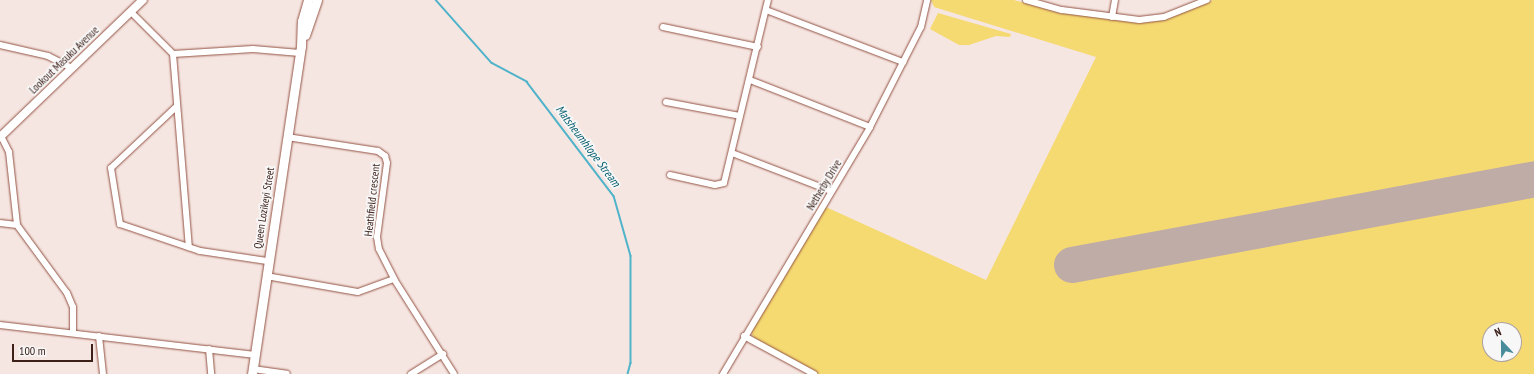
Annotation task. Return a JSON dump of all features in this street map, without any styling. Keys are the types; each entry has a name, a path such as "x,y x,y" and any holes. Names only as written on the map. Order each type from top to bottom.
{"main road":[{"path":"302,0 302,21"},
{"name":"Queen Lozikeyi Street","path":"301,49 302,21 314,0"},
{"name":"Queen Lozikeyi Street","path":"252,372 267,261 301,49 314,0"}],"street":[{"name":"Lookout Masuku Avenue","path":"0,136 143,0"},
{"path":"670,175 715,185 723,185 750,80 768,0"},
{"name":"Netherby Drive","path":"724,374 744,336 870,127 921,27 926,0"},
{"path":"1026,0 1056,8 1139,20 1157,19 1207,0"},
{"path":"1112,17 1115,0"},
{"path":"766,10 903,62"},
{"path":"131,12 173,54 176,107 189,247"},
{"path":"663,27 758,47"},
{"path":"0,46 48,56 72,68"},
{"path":"173,54 253,49 301,49"},
{"path":"750,80 870,127"},
{"path":"666,102 740,116"},
{"path":"176,107 114,164 110,174 120,224 211,253 267,261"},
{"path":"0,136 9,152 17,225 72,302 73,332"},
{"name":"Heathfield crescent","path":"287,137 378,151 385,156 387,163 377,244 394,279 443,354 454,374"},
{"path":"732,153 831,191"},
{"path":"0,223 17,225"},
{"path":"266,276 358,292 394,279"},
{"path":"0,324 255,355"},
{"path":"99,336 103,374"},
{"path":"744,336 814,374"},
{"path":"209,349 211,374"},
{"path":"411,374 443,354"},
{"path":"252,372 287,374"}],"shaded area":[{"path":"931,0 1014,0 1056,12 1141,23 1165,20 1213,0 1534,0 1534,374 817,374 754,339 751,332 826,207 986,280 1096,57 934,7"},
{"path":"938,13 1011,34 1010,37 996,36 969,45 959,45 930,29"}],"waterway":[{"name":"Matsheumhlope Stream","path":"436,0 492,63 527,82 614,196 631,256 631,363 628,374"}],"runway":[{"path":"1072,265 1534,179"}]}
